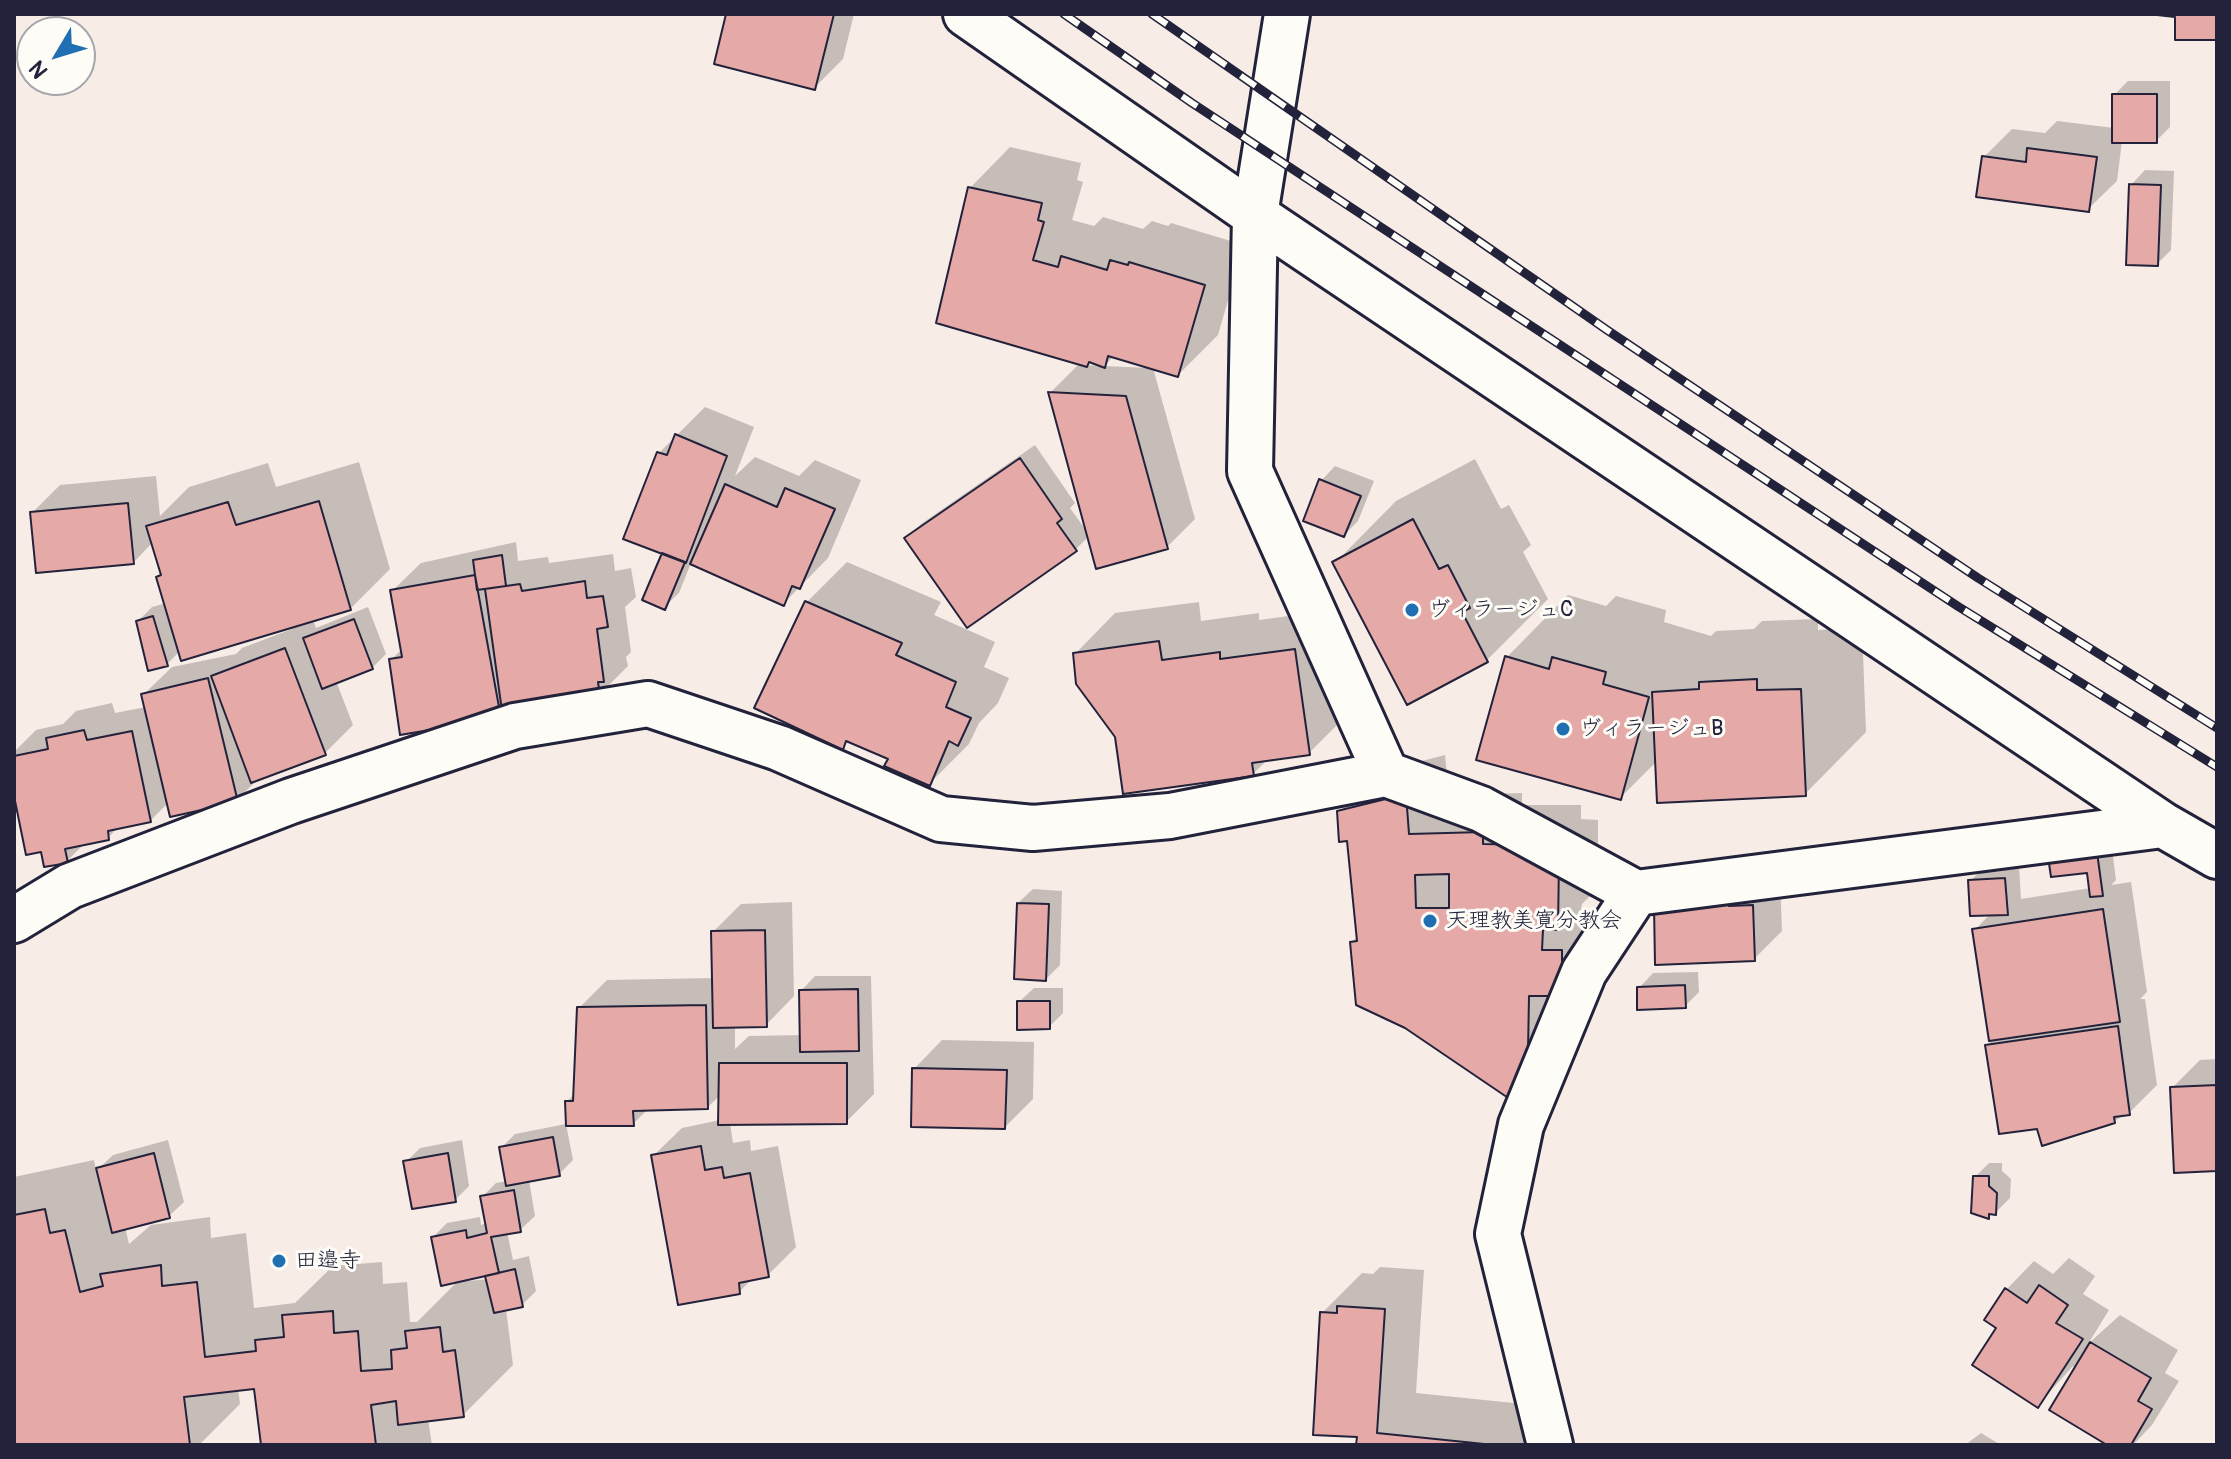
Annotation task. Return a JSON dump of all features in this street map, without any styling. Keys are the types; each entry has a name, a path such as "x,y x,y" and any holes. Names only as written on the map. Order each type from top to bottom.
{"street":[{"path":"966,14 1255,215 2163,825 2217,856"},
{"path":"1287,14 1255,215 1250,471 1386,774"},
{"path":"14,920 70,886 291,801 515,726 648,704 779,748 941,819 1033,828 1170,816 1386,774 1481,809 1636,893 2163,825"},
{"path":"1550,1445 1498,1234 1521,1125 1584,972 1636,893"}],"building":[{"path":"726,14 834,14 815,90 714,64"},
{"path":"2148,14 2217,14 2217,40 2175,40 2175,17"},
{"path":"2112,94 2157,94 2157,143 2112,143"},
{"path":"2027,148 2097,157 2089,212 1976,197 1982,156 2026,162"},
{"path":"2129,184 2161,185 2158,266 2126,265"},
{"path":"968,187 1042,203 1038,220 1044,222 1033,260 1058,267 1061,256 1107,270 1110,260 1128,265 1129,262 1205,285 1178,377 1108,356 1105,368 1089,362 1087,367 936,323"},
{"path":"1048,392 1126,396 1168,549 1096,569"},
{"path":"675,434 727,456 686,563 623,539 657,452 667,455"},
{"path":"1020,458 1062,519 1057,523 1077,551 967,628 904,538"},
{"path":"1319,479 1361,496 1344,537 1303,521"},
{"path":"725,484 777,507 785,488 835,509 800,589 792,586 784,606 690,564"},
{"path":"319,501 351,610 181,661 156,577 161,575 146,526 228,502 236,525"},
{"path":"128,503 134,564 36,573 30,512"},
{"name":"ヴィラージュC","path":"1413,519 1439,569 1448,565 1470,608 1462,612 1488,662 1407,705 1332,562"},
{"path":"662,553 685,562 665,610 642,600"},
{"path":"502,555 506,586 477,590 473,560"},
{"path":"475,575 501,718 400,735 389,659 402,657 390,590"},
{"path":"585,581 587,598 603,596 608,627 597,629 604,682 598,682 600,696 502,711 485,589 520,584 522,591"},
{"path":"805,601 902,643 896,655 956,682 946,707 971,718 958,746 949,741 930,786 884,766 888,759 846,741 843,750 754,708"},
{"path":"153,616 168,666 148,671 136,621"},
{"path":"354,619 373,669 322,689 303,638"},
{"path":"1159,641 1162,660 1220,652 1220,659 1295,649 1310,755 1252,763 1254,776 1123,794 1115,737 1076,684 1073,653"},
{"path":"285,648 326,755 251,783 211,676"},
{"name":"ヴィラージュB","path":"1505,656 1549,669 1552,657 1606,672 1603,684 1649,697 1621,800 1476,760"},
{"path":"208,678 238,802 170,817 141,694"},
{"path":"1757,679 1757,690 1801,689 1806,796 1657,803 1652,692 1699,689 1699,682"},
{"path":"84,730 87,740 132,731 151,822 108,831 109,840 65,849 68,863 44,867 41,852 26,855 14,796 14,756 48,749 46,738"},
{"path":"1406,794 1409,834 1483,832 1483,844 1542,845 1559,859 1558,930 1543,930 1542,950 1562,950 1562,996 1529,996 1528,1052 1520,1106 1405,1028 1356,1005 1350,942 1357,941 1347,841 1339,842 1337,811","holes":["1449,874 1449,908 1416,908 1415,875"]},
{"path":"2093,823 2103,896 2090,897 2087,873 2051,877 2044,829"},
{"path":"2005,878 2008,915 1970,916 1968,880"},
{"path":"1728,894 1729,906 1753,905 1755,961 1655,965 1654,906"},
{"path":"1017,903 1049,904 1046,981 1014,979"},
{"path":"2103,909 2120,1022 1989,1041 1972,929"},
{"path":"765,930 767,1027 713,1028 711,931"},
{"path":"1685,985 1686,1008 1637,1010 1637,987"},
{"path":"858,989 859,1051 800,1052 799,990"},
{"path":"1017,1001 1050,1001 1050,1029 1017,1030"},
{"path":"706,1005 708,1109 633,1111 634,1126 566,1126 565,1101 573,1101 577,1007"},
{"path":"2118,1026 2130,1115 2114,1117 2115,1123 2042,1146 2037,1129 1999,1134 1985,1045"},
{"path":"719,1063 847,1063 847,1124 718,1125"},
{"path":"912,1068 1007,1070 1005,1129 911,1127"},
{"path":"2217,1085 2217,1171 2174,1173 2170,1087"},
{"path":"553,1137 560,1176 506,1186 499,1147"},
{"path":"701,1146 705,1170 722,1167 724,1178 750,1173 769,1277 739,1283 740,1294 678,1305 651,1155"},
{"path":"154,1153 170,1218 112,1233 96,1168"},
{"path":"448,1153 456,1202 412,1209 403,1161"},
{"path":"1973,1176 1989,1176 1989,1186 1997,1193 1996,1215 1989,1214 1989,1219 1971,1213"},
{"path":"514,1190 521,1232 491,1237 499,1273 441,1286 431,1237 466,1230 467,1238 487,1233 480,1196"},
{"path":"45,1209 50,1233 65,1230 80,1292 103,1286 100,1274 161,1265 162,1286 197,1282 205,1357 256,1351 255,1340 284,1337 282,1315 333,1311 334,1333 358,1331 361,1371 392,1369 391,1350 407,1348 405,1331 440,1327 443,1352 455,1350 464,1417 398,1425 396,1401 371,1405 376,1445 261,1445 254,1389 184,1397 190,1445 14,1445 14,1215"},
{"path":"515,1269 523,1307 494,1313 485,1276"},
{"path":"2039,1285 2068,1305 2056,1323 2083,1339 2038,1408 1972,1365 1996,1328 1984,1320 2005,1288 2027,1303"},
{"path":"1337,1306 1385,1309 1377,1433 1494,1445 1356,1445 1357,1437 1313,1435 1320,1312 1337,1313"},
{"path":"2090,1342 2151,1378 2138,1401 2152,1409 2131,1445 2107,1445 2049,1410"}],"railway":[{"path":"1064,14 1192,103 1959,607 2217,767"},
{"path":"1152,14 1607,330 1978,578 2217,728"}],"place":[{"name":"ヴィラージュC","path":"1412,610"},
{"name":"ヴィラージュB","path":"1563,729"},
{"name":"天理教美寛分教会","path":"1430,921"},
{"name":"田邉寺","path":"279,1261"}]}
